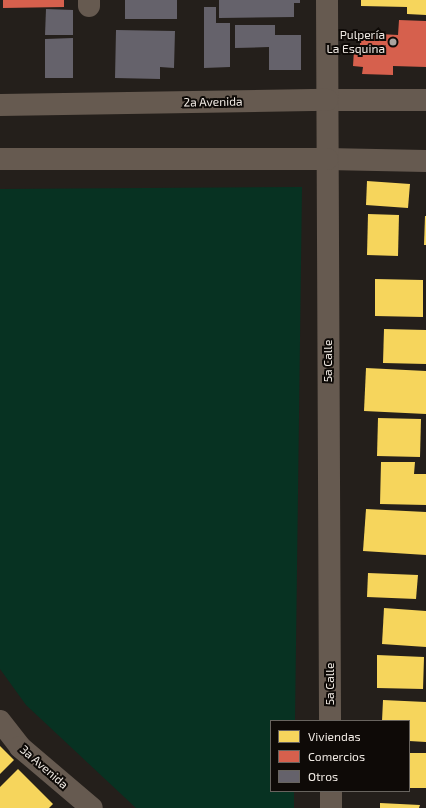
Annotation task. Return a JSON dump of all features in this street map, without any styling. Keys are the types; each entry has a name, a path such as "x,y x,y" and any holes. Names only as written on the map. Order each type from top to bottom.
{"street":[{"name":"5a Calle","path":"327,0 330,720"},
{"name":"2a Avenida","path":"0,105 426,100"},
{"path":"0,159 327,159 426,161"},
{"name":"3a Avenida","path":"0,721 20,747 92,808"},
{"path":"331,792 331,808"}],"green space":[{"path":"302,187 295,720 270,720 270,792 294,792 294,808 136,808 26,705 0,669 0,189"}],"building: Viviendas":[{"path":"361,0 426,0 426,15 407,14 407,7 361,6"},
{"path":"367,181 410,184 408,208 366,205"},
{"path":"368,214 399,215 398,256 367,255"},
{"path":"425,216 426,245 424,245"},
{"path":"375,279 423,280 423,317 375,316"},
{"path":"384,329 426,330 426,364 383,363"},
{"path":"366,368 426,371 426,414 364,411"},
{"path":"378,418 421,419 420,457 377,456"},
{"path":"381,462 415,462 414,474 426,474 426,505 380,504"},
{"path":"366,509 426,512 426,555 363,551"},
{"path":"368,573 418,575 416,599 367,597"},
{"path":"384,608 426,611 426,647 382,644"},
{"path":"377,655 424,657 423,689 377,688"},
{"path":"383,700 426,702 426,742 410,741 410,720 382,720"},
{"path":"0,746 14,760 0,774"},
{"path":"410,753 426,753 426,788 410,788"},
{"path":"18,769 53,804 49,808 0,808 0,787"},
{"path":"380,803 420,805 419,808 380,808"}],"building: Comercios":[{"path":"3,0 64,0 64,7 3,8"},
{"name":"Pulpería La Esquina","path":"399,20 426,21 426,67 393,66 393,75 362,74 363,67 353,66 354,50 360,50 360,33 398,35"}],"building: Otros":[{"path":"125,0 177,0 177,19 125,19"},
{"path":"219,0 300,0 300,3 294,3 294,17 219,18"},
{"path":"204,7 216,7 216,23 230,23 230,67 204,68"},
{"path":"46,9 73,10 73,35 45,35"},
{"path":"235,25 275,25 275,35 301,35 301,70 269,70 269,47 235,48"},
{"path":"116,30 175,31 174,68 160,67 160,79 115,78"},
{"path":"73,38 73,78 45,78 45,39"}],"place":[{"name":"Pulpería La Esquina","path":"393,42"}]}
